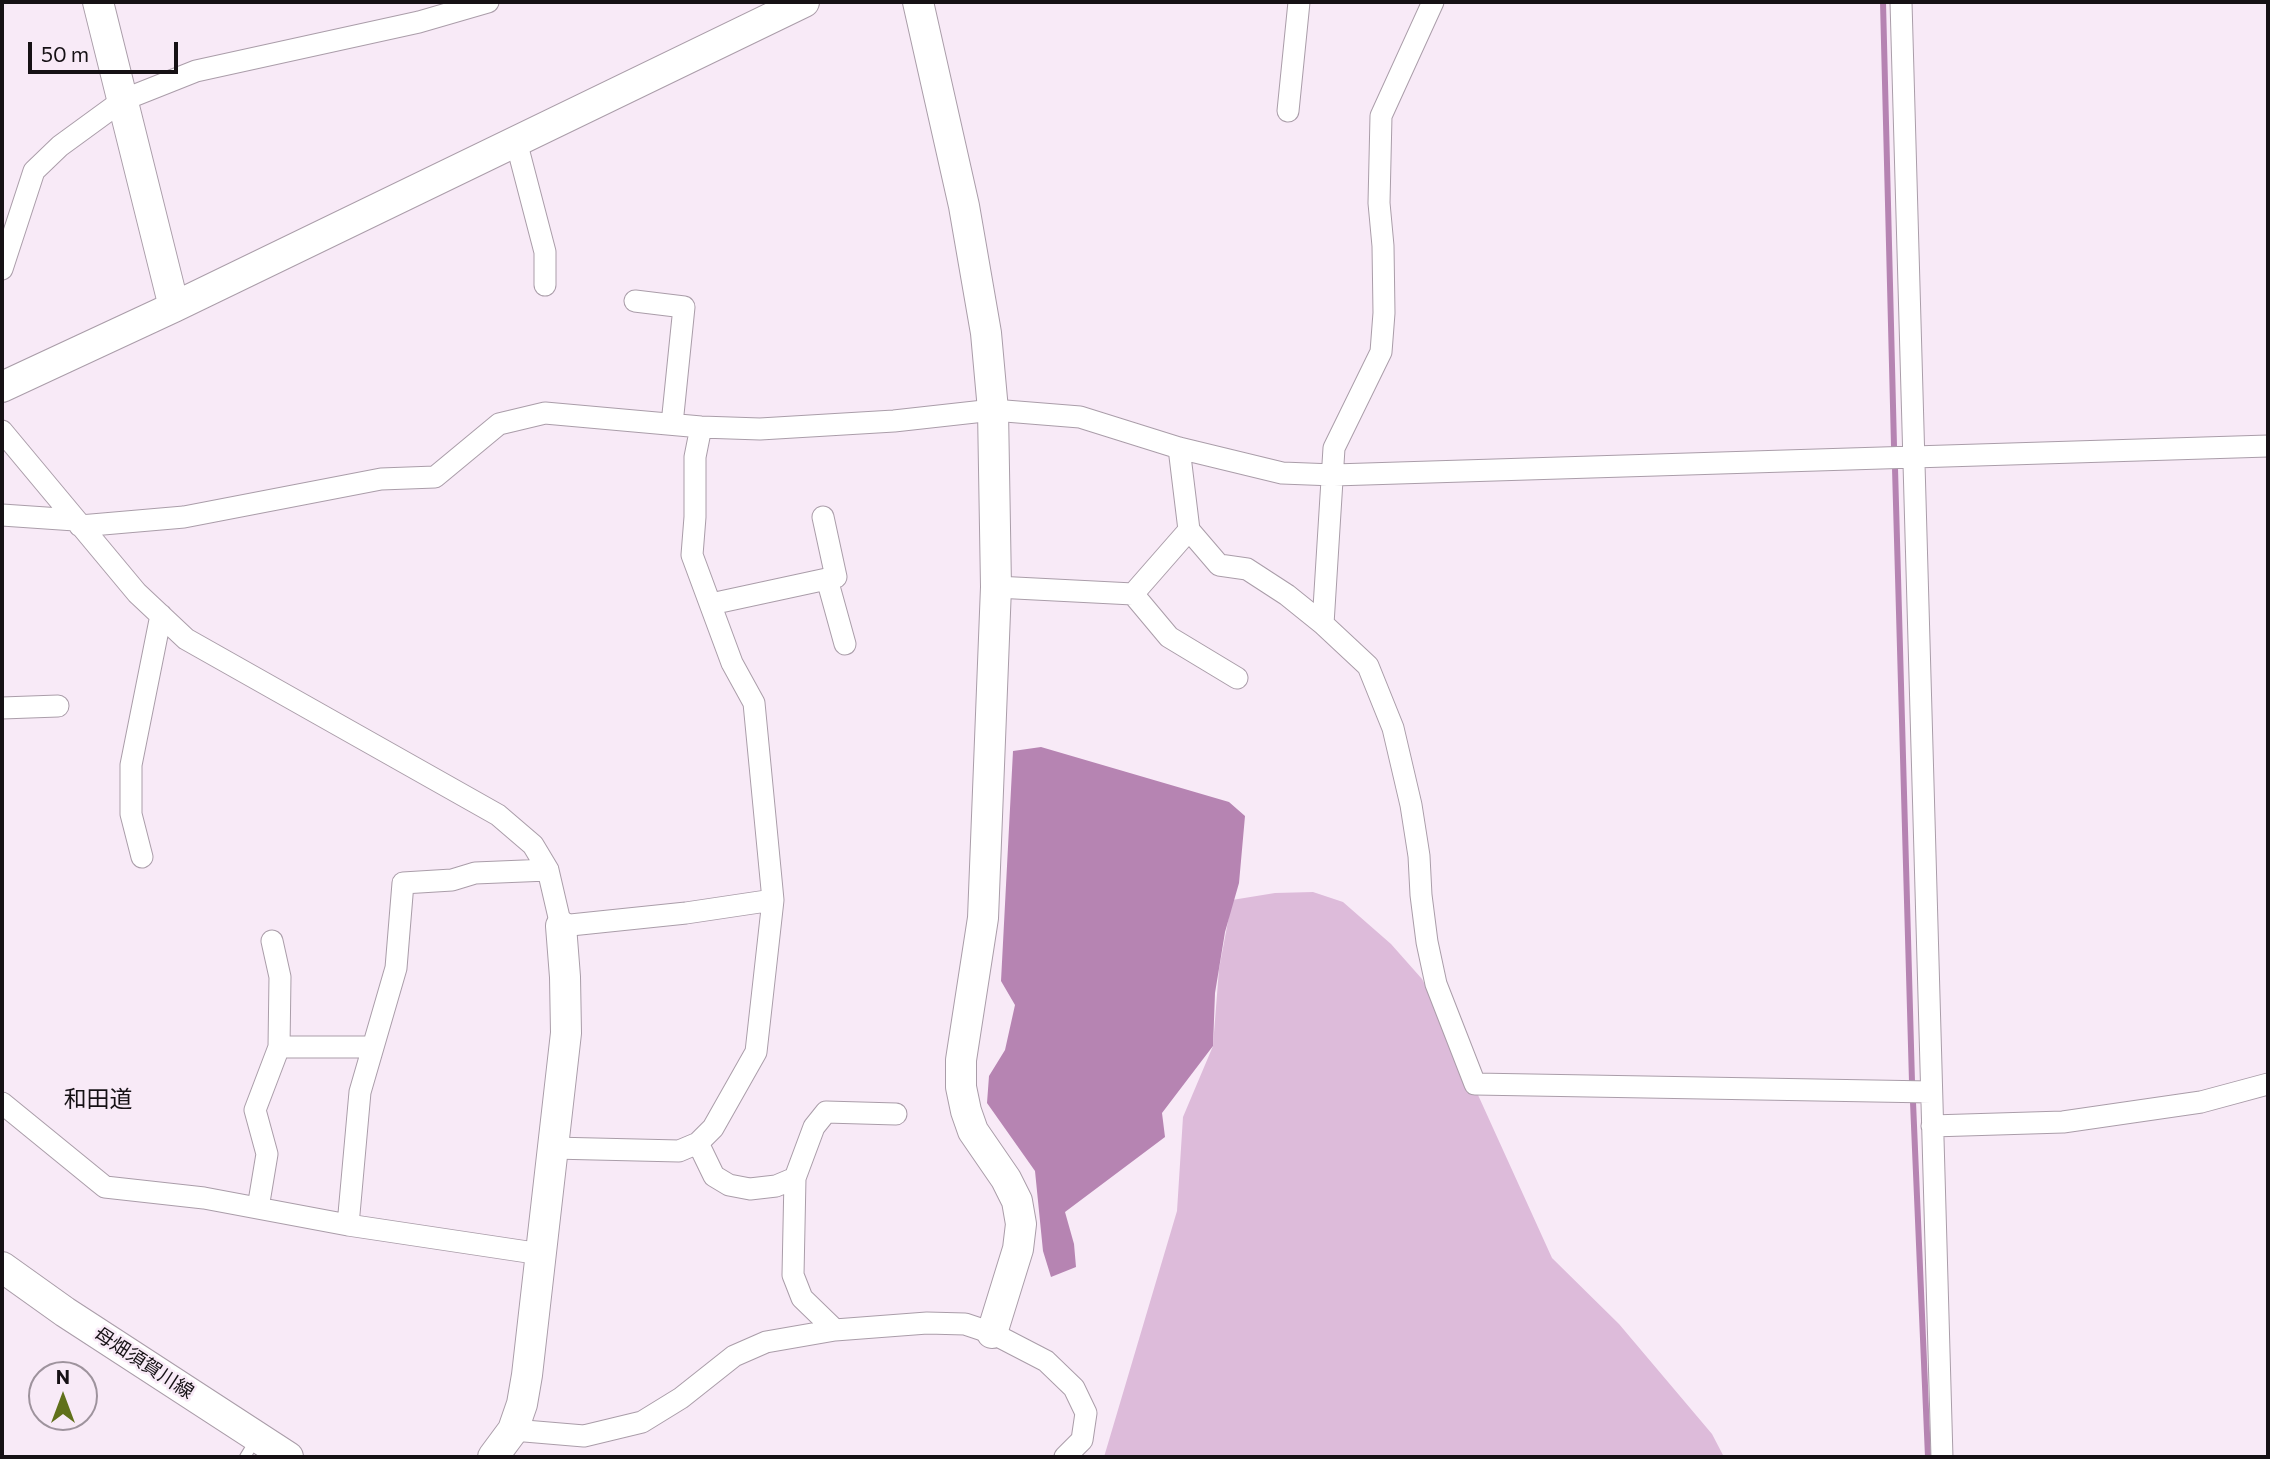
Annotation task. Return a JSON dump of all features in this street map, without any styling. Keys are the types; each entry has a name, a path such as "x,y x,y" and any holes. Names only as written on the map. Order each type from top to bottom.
{"street":[{"path":"98,2 174,307"},
{"path":"2,269 34,171 60,146 123,100 196,71 419,22 488,2"},
{"path":"2,387 174,307 804,2"},
{"path":"918,2 964,206 986,334 993,410 996,587 983,918 961,1060 961,1087 966,1111 973,1130 1006,1179 1017,1201 1021,1224 1018,1249 992,1333"},
{"path":"1288,111 1299,2"},
{"path":"1323,624 1334,448 1381,352 1384,313 1380,203 1381,116 1433,2"},
{"path":"1901,2 1942,1457"},
{"path":"516,142 545,252 545,285"},
{"path":"635,301 684,307 672,424"},
{"path":"2,515 77,523 184,517 381,479 435,477 499,424 545,413 701,427 773,428 894,421 993,410 1080,417 1179,448 1282,473 1334,475 2268,446"},
{"path":"553,1148 678,1151 698,1143 713,1128 757,1052 773,900 754,703 732,663 692,555 695,457 701,427"},
{"path":"2,431 137,593 186,639 498,815 533,845 548,870 561,926 566,1033 527,1375 522,1404 513,1430 494,1457"},
{"path":"1179,448 1189,530 1219,565 1247,569 1287,595 1368,666 1393,728 1412,805 1427,942 1436,984 1475,1084 1931,1093"},
{"path":"711,604 836,577 823,517"},
{"path":"1133,594 1189,530"},
{"path":"827,579 845,644"},
{"path":"996,587 1133,594 1170,637 1237,678"},
{"path":"142,857 131,814 131,765 161,615"},
{"path":"2,708 58,706"},
{"path":"348,1225 360,1092 396,968 403,883 452,880 475,873 548,870"},
{"path":"561,926 686,913 773,900"},
{"path":"258,1208 267,1154 255,1110 279,1047 280,977 272,941"},
{"path":"279,1047 373,1047"},
{"path":"1932,1126 2063,1122 2201,1102 2268,1084"},
{"path":"2,1103 105,1187 204,1198 348,1225 541,1254"},
{"path":"835,1330 802,1298 793,1275 795,1178 814,1126 826,1112 896,1114"},
{"path":"698,1143 714,1176 729,1185 750,1189 776,1186 795,1178"},
{"name":"母畑須賀川線","path":"2,1267 251,1447 288,1457"},
{"path":"513,1430 584,1436 642,1422 681,1398 734,1356 766,1342 835,1330 927,1322 965,1324 992,1333 1046,1361 1074,1388 1086,1413 1083,1440 1065,1457"}],"shaded area":[{"path":"1041,747 1229,802 1245,816 1239,883 1225,932 1215,993 1213,1046 1162,1113 1165,1137 1065,1212 1074,1244 1076,1267 1051,1277 1043,1251 1035,1171 987,1103 989,1076 1005,1050 1015,1005 1001,981 1013,751"},
{"path":"1313,892 1343,902 1391,944 1422,979 1449,1031 1552,1258 1619,1324 1712,1434 1724,1457 1104,1457 1177,1211 1183,1117 1213,1046 1219,969 1232,900 1275,893"}],"waterway":[{"path":"1883,2 1894,446"},
{"path":"1895,468 1912,1082"},
{"path":"1913,1102 1928,1457"}],"district":[{"name":"和田道","path":"98,1099"}]}
